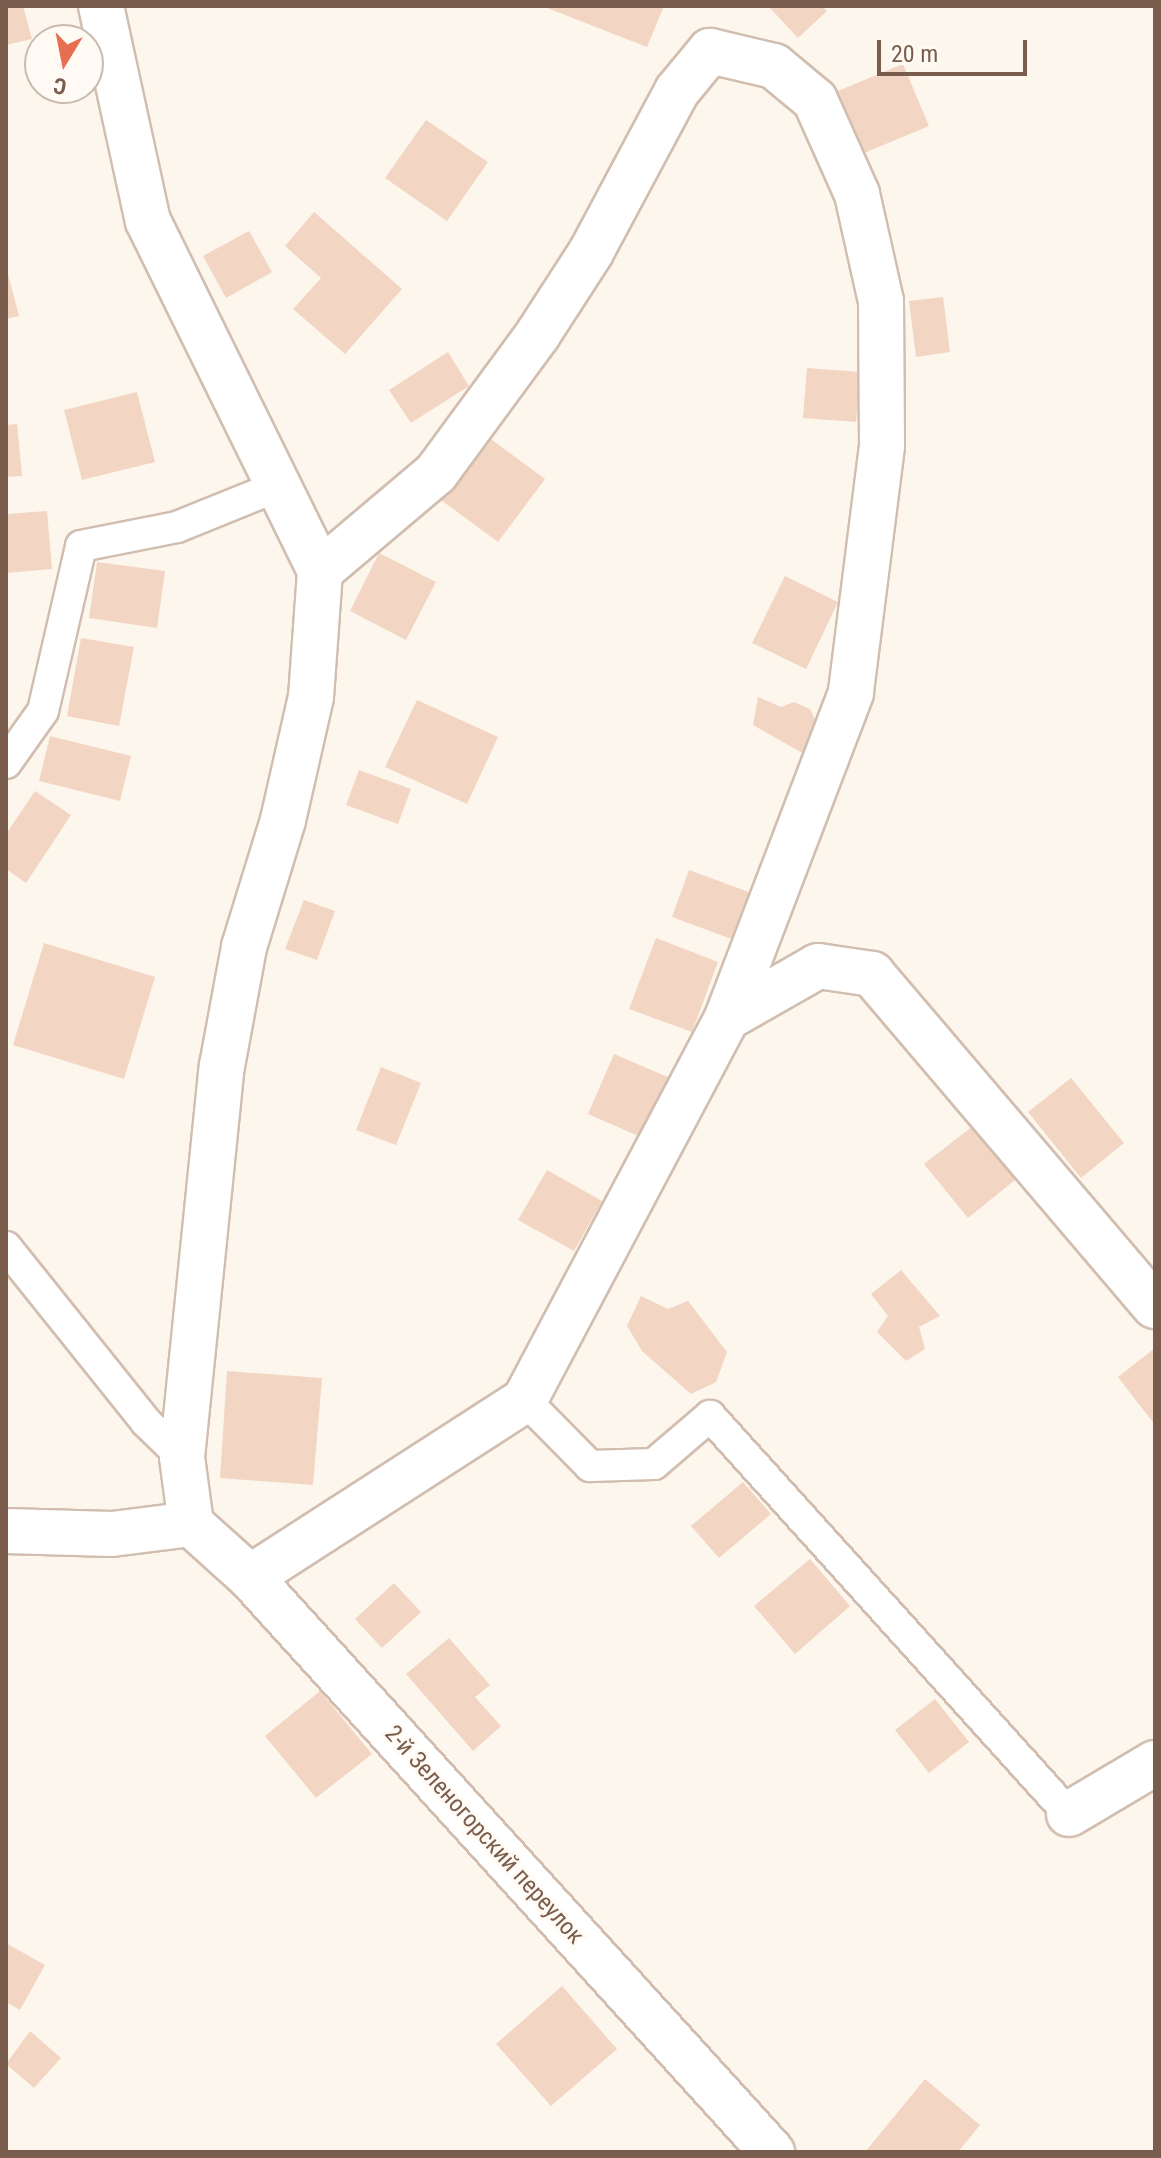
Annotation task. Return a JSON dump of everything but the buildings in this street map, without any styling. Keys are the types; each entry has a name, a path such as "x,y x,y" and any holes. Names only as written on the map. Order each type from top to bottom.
{"street":[{"path":"6,1531 112,1534 191,1524 182,1457 222,1066 244,947 283,820 311,697 320,571 276,487 148,221 101,6"},
{"path":"250,1577 525,1400 727,1018 851,693 882,446 881,301 857,194 815,100 774,66 710,51 677,91 591,252 538,334 436,473 320,571"},
{"path":"727,1018 818,966 872,974 1155,1306"},
{"name":"2-й Зеленогорский переулок","path":"191,1524 250,1577 772,2152"},
{"path":"1069,1814 1155,1763"}],"lane":[{"path":"6,763 43,711 81,546 177,527 276,487"},
{"path":"6,1247 146,1422 182,1457"},
{"path":"525,1400 590,1466 654,1464 710,1416 1069,1814"}]}
